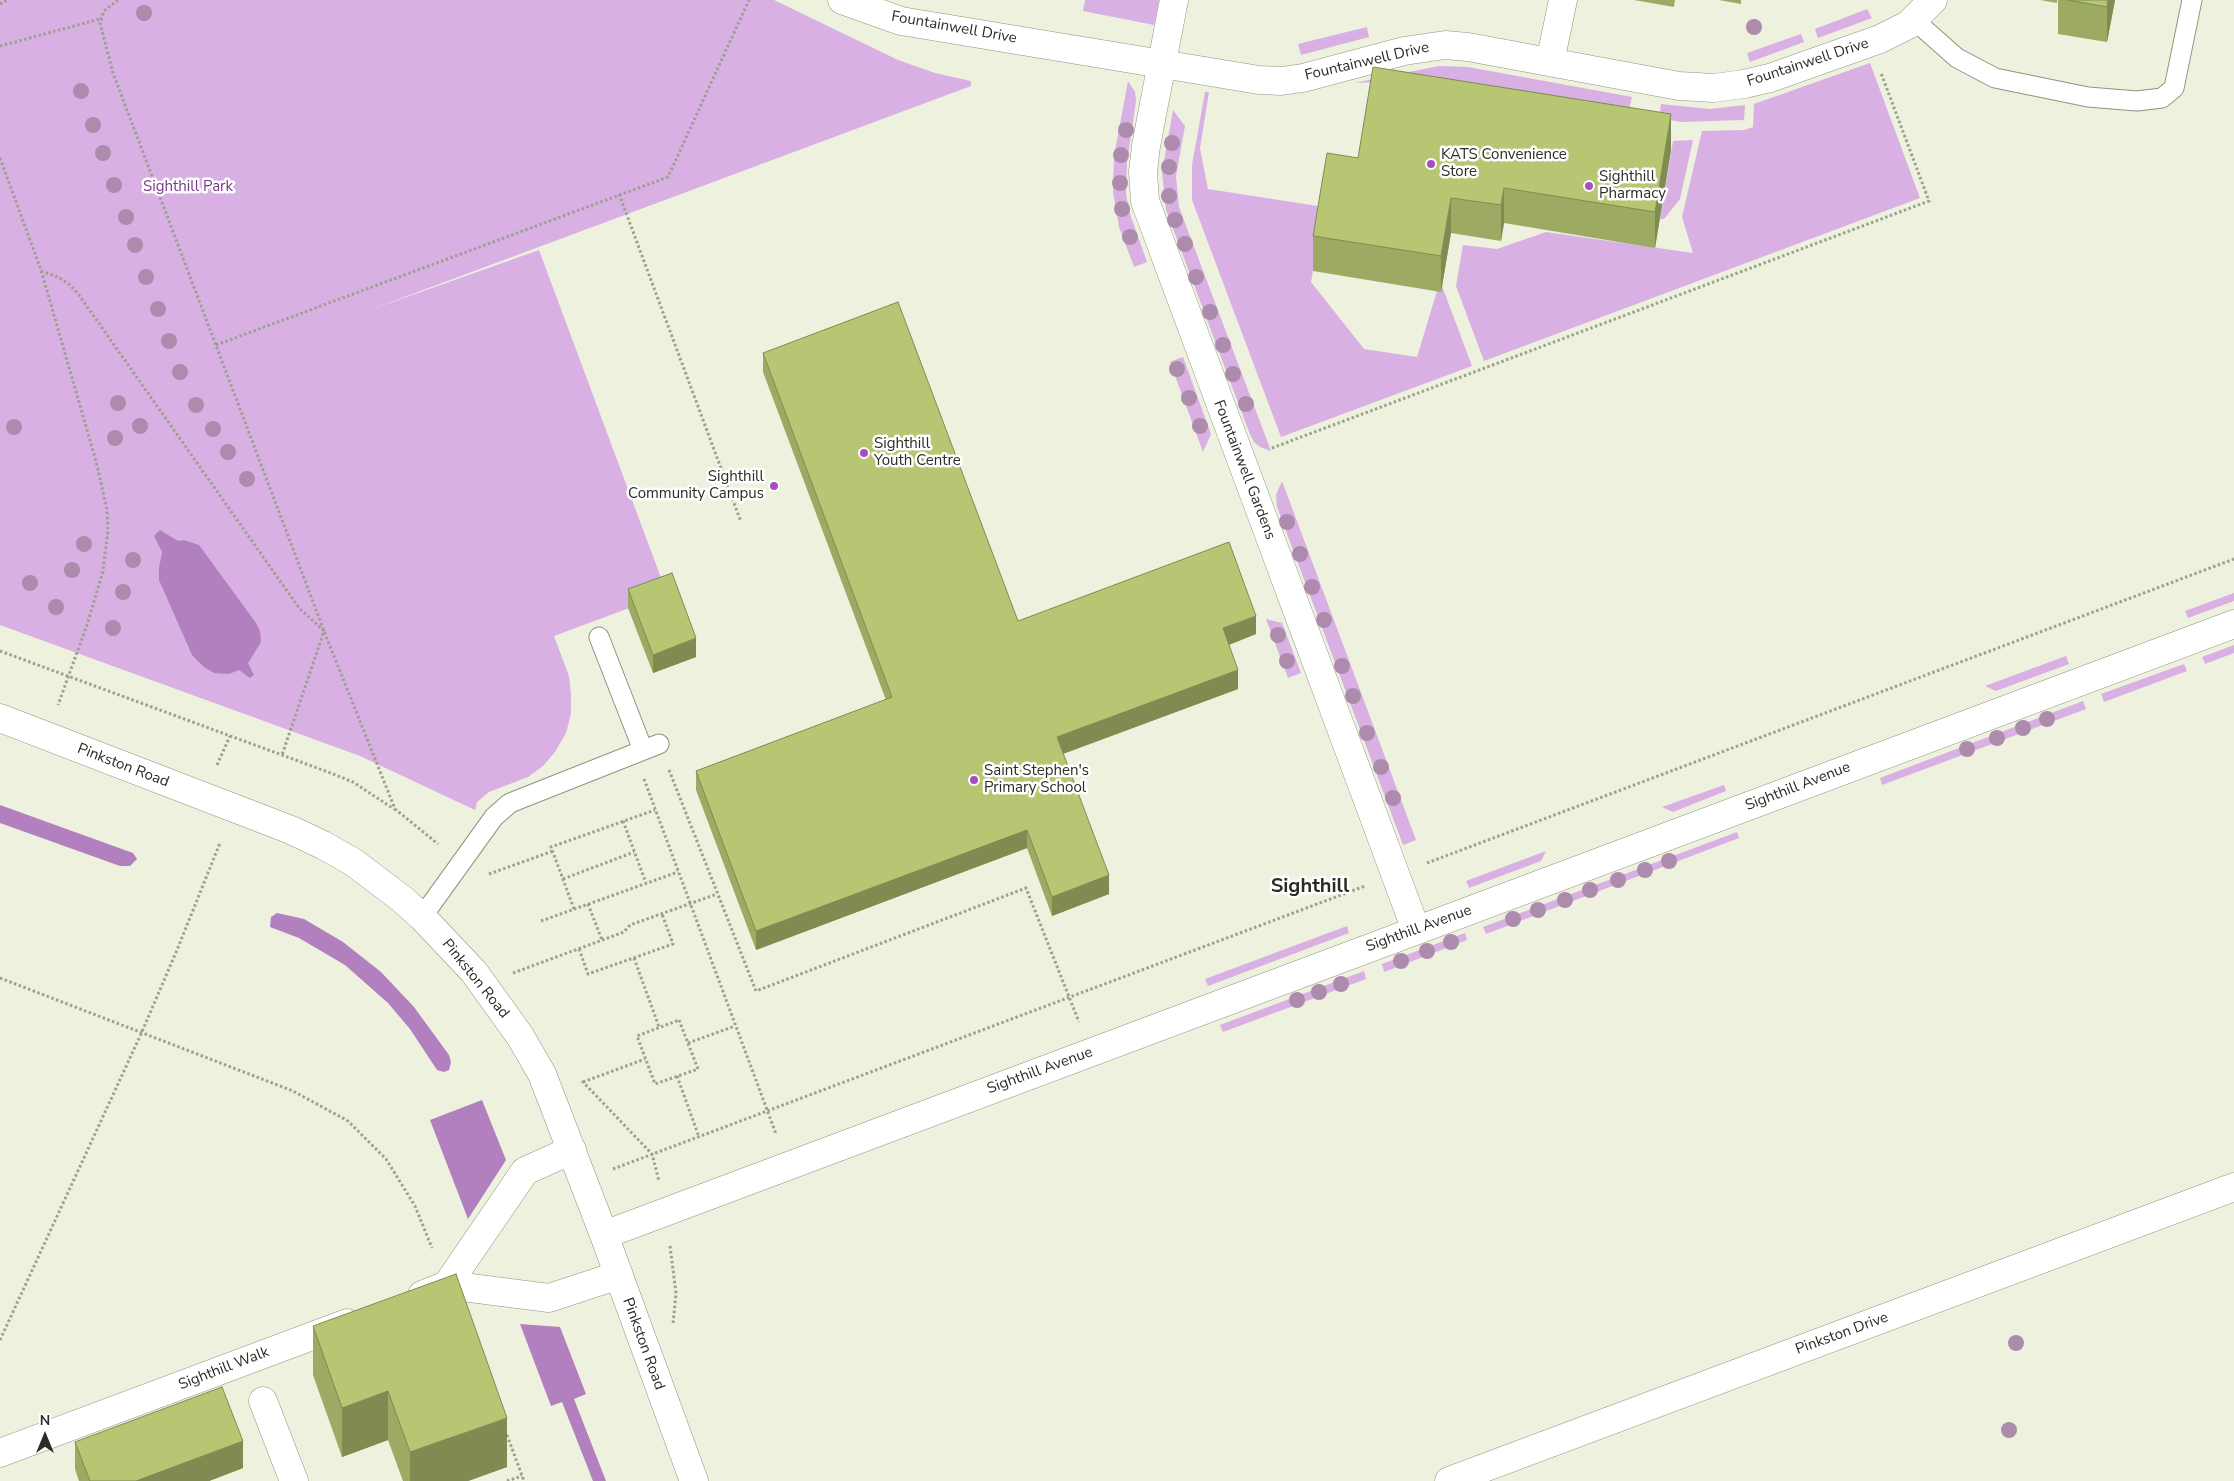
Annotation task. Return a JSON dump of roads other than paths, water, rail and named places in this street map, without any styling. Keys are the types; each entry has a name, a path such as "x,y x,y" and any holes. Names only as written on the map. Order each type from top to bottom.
{"street":[{"name":"Fountainwell Drive","path":"842,0 901,21 1259,80 1281,81 1303,78 1404,51 1445,45 1468,47 1679,86 1714,88 1770,78 1900,31 1914,20 1933,0"},
{"name":"Fountainwell Gardens","path":"1174,0 1146,146 1143,172 1145,201 1416,930"},
{"path":"1550,62 1563,0"},
{"name":"Sighthill Avenue","path":"604,1234 2234,624"},
{"name":"Pinkston Road","path":"0,718 291,830 323,845 376,879 422,918 489,991 520,1036 542,1074 584,1180 694,1481"},
{"path":"447,1285 525,1172 572,1150"},
{"name":"Pinkston Drive","path":"1449,1481 2234,1188"},
{"path":"400,1303 447,1285 549,1298 619,1275"},
{"name":"Sighthill Walk","path":"0,1453 372,1313"},
{"path":"263,1401 294,1481"}],"lane":[{"path":"1914,20 1957,58 1995,78 2088,97 2137,100 2162,98 2174,88 2192,0"},
{"path":"422,918 494,817 510,802 646,749 599,637"}],"place":[{"name":"KATS Convenience Store","path":"1431,164"},
{"name":"Sighthill Pharmacy","path":"1589,186"},
{"name":"Sighthill Youth Centre","path":"864,453"},
{"name":"Sighthill Community Campus","path":"774,486"},
{"name":"Saint Stephen's Primary School","path":"974,780"}],"district":[{"name":"Sighthill","path":"1310,887"}],"park label":[{"name":"Sighthill Park","path":"188,187"}]}
